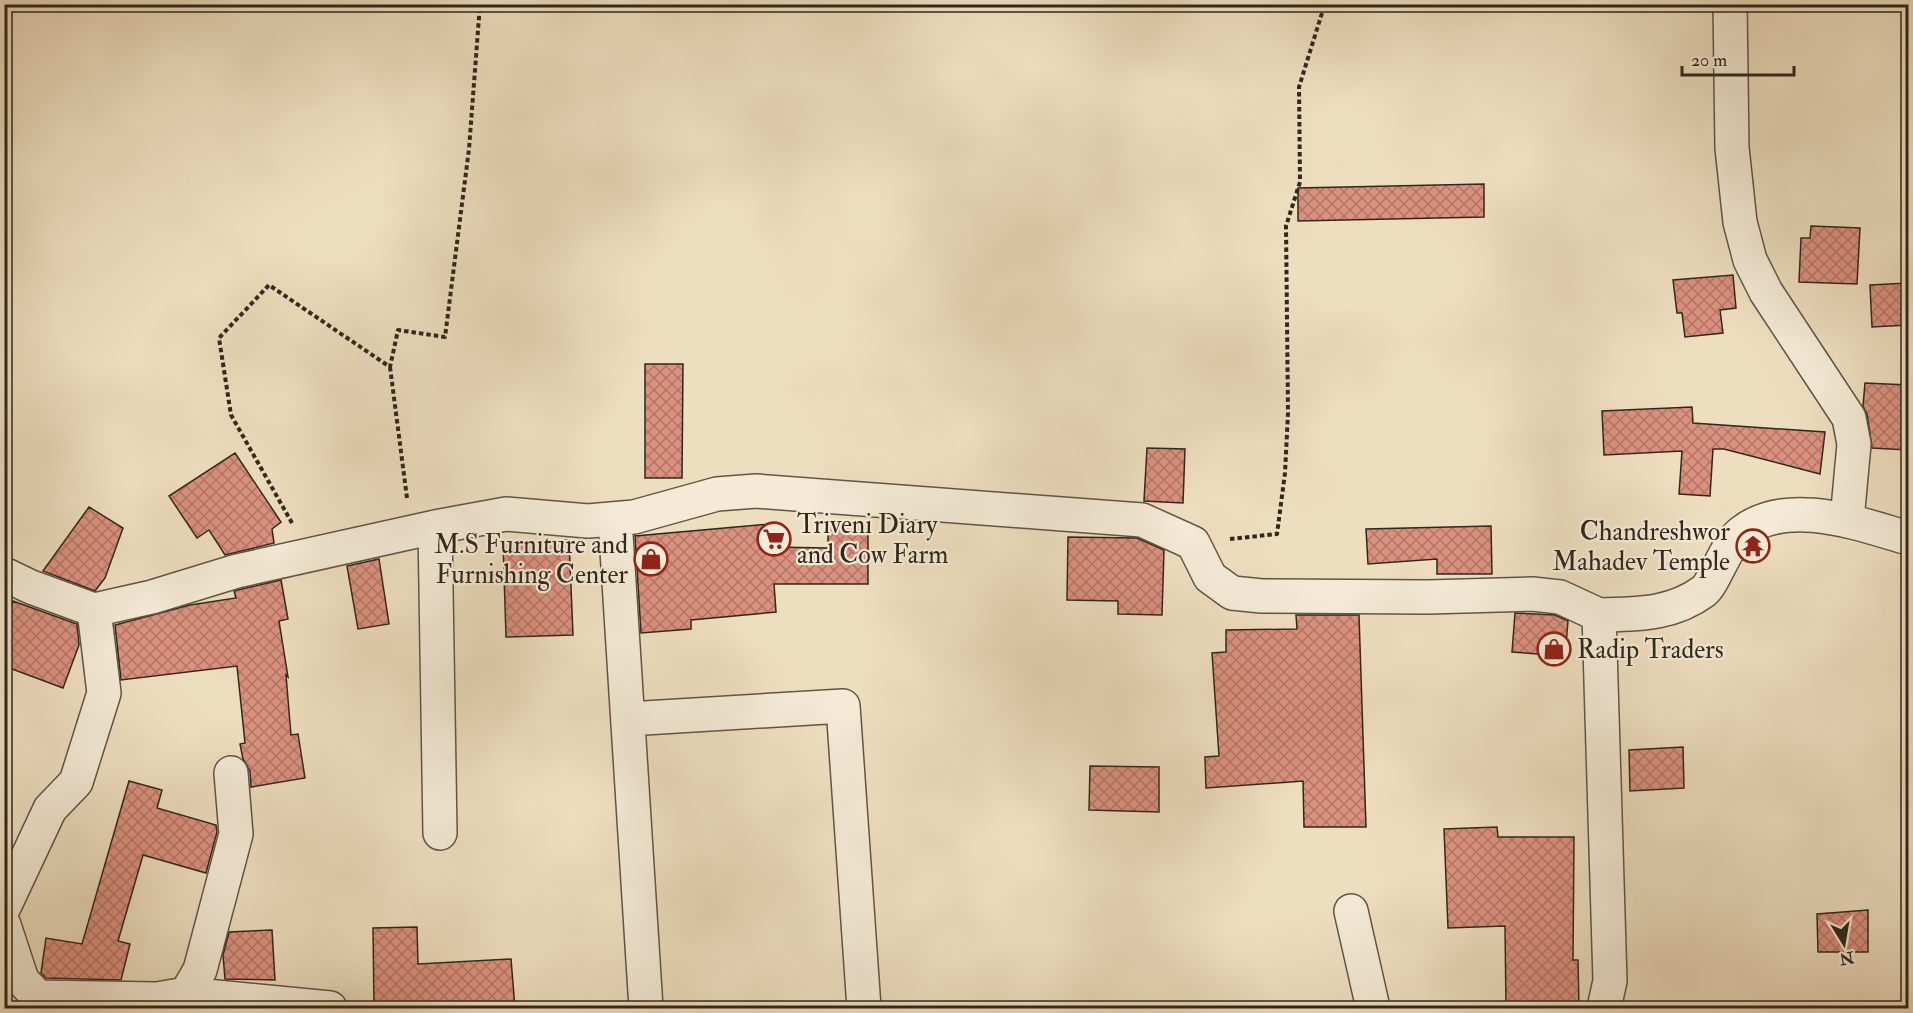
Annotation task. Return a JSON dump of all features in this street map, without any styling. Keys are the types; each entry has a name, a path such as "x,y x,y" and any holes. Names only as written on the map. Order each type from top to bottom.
{"street":[{"path":"1730,4 1732,148 1740,222 1750,260 1766,292 1849,418 1854,444 1847,520"},
{"path":"4,574 31,587 94,610 152,597 237,571 425,529 506,514 588,522 634,518 717,494 756,491 1142,520 1193,543 1210,577 1232,593 1262,596 1381,597 1532,594 1560,597 1599,615 1656,613 1682,605 1707,590 1717,567 1740,534 1766,518 1795,515 1847,520 1908,538"},
{"path":"615,519 646,1008"},
{"path":"425,529 440,833"},
{"path":"4,908 50,809 76,782 104,693 94,610"},
{"path":"1599,615 1610,981 1604,1008"},
{"path":"628,719 843,706 864,1008"},
{"path":"186,994 200,970 236,834 231,773"},
{"path":"1351,910 1373,1008"},
{"path":"4,925 22,980 38,997 157,999 186,994 330,1008"}],"path":[{"path":"425,529 406,495 390,367 398,330 445,338 469,149 480,4"},
{"path":"1193,543 1277,534 1285,473 1288,413 1286,226 1300,182 1299,87 1322,14 1321,4"},
{"path":"310,555 231,415 219,338 269,285 390,367"}],"building":[{"path":"1484,184 1484,217 1298,221 1298,188"},
{"path":"1811,226 1860,228 1857,284 1799,282 1801,238 1810,238"},
{"path":"1733,275 1736,308 1720,310 1723,333 1685,337 1682,313 1677,313 1673,280"},
{"path":"1908,283 1908,325 1872,327 1870,285"},
{"path":"645,364 683,364 682,478 645,478"},
{"path":"1865,383 1908,385 1908,450 1872,448 1867,414 1863,406"},
{"path":"1692,407 1693,423 1825,432 1820,474 1724,449 1713,449 1710,496 1679,494 1682,451 1604,455 1602,411"},
{"path":"1147,448 1185,449 1183,503 1144,501"},
{"path":"235,453 281,522 272,529 274,543 225,555 209,530 197,538 169,496"},
{"path":"89,507 123,528 105,578 95,591 43,571"},
{"path":"828,523 868,523 868,584 774,584 776,612 691,620 691,629 641,633 635,536 770,524 771,547 828,548"},
{"path":"1491,526 1492,574 1437,574 1437,559 1368,564 1366,529"},
{"path":"1068,537 1137,538 1164,550 1162,615 1118,614 1118,601 1067,600"},
{"path":"569,540 573,635 506,637 503,543"},
{"path":"379,559 389,624 358,629 347,566"},
{"path":"281,580 288,619 279,621 288,677 286,675 291,735 298,734 305,778 251,787 250,771 243,759 240,744 245,743 237,666 121,680 115,625 190,605 236,598 234,591"},
{"path":"13,601 77,624 79,645 63,688 4,666 4,606 11,608"},
{"path":"1515,613 1555,615 1568,621 1565,656 1512,652"},
{"path":"1296,615 1359,615 1366,827 1304,827 1303,781 1206,788 1205,757 1219,756 1212,653 1226,652 1226,630 1297,629"},
{"path":"1683,747 1684,788 1630,791 1629,750"},
{"path":"1090,766 1159,767 1159,812 1089,810"},
{"path":"129,781 162,790 157,808 216,825 217,832 206,873 143,855 118,941 130,944 121,980 46,978 41,973 46,938 82,944"},
{"path":"1497,827 1498,837 1574,837 1573,960 1578,960 1579,1008 1506,1008 1505,926 1448,928 1444,829"},
{"path":"1868,910 1868,952 1818,952 1817,914"},
{"path":"417,927 418,964 511,959 515,1008 374,1008 373,928"},
{"path":"272,930 275,980 225,979 223,955 229,932"}],"place":[{"name":"Triveni Diary and Cow Farm","path":"774,539"},
{"name":"Chandreshwor Mahadev Temple","path":"1753,546"},
{"name":"M.S Furniture and Furnishing Center","path":"651,559"},
{"name":"Radip Traders","path":"1554,649"}]}
